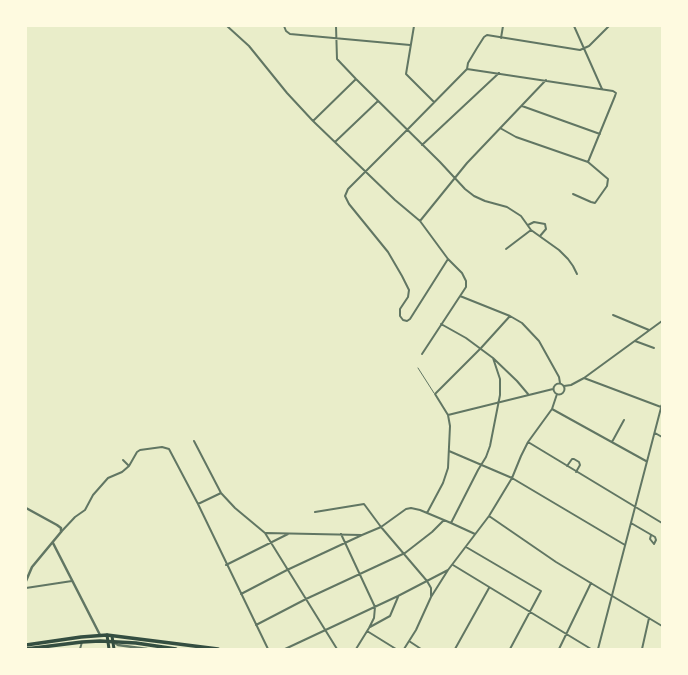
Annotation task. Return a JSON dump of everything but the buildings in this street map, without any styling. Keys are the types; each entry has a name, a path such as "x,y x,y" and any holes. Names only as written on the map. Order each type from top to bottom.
{"main road":[{"path":"26,645 100,635 218,649"},
{"path":"107,636 109,649"},
{"path":"112,636 114,649"},
{"path":"26,649 54,647 82,642 113,641 176,649"}],"street":[{"path":"227,26 249,46 287,93 313,121 365,172 420,221 448,259 462,273 466,281 466,287 422,354"},
{"path":"284,26 286,31 290,34 410,45"},
{"path":"336,26 337,59 356,79 455,177 465,189 474,196 485,201 507,207 521,216 531,230 559,250 568,259 574,266 577,274"},
{"path":"414,26 406,74 434,102"},
{"path":"501,38 503,26"},
{"path":"574,26 602,89"},
{"path":"448,259 410,319 407,321 403,320 400,316 400,309 409,294 409,290 388,252 349,204 345,196 348,189 467,69 468,63 484,37 489,36 573,49 584,49 595,41 609,26"},
{"path":"467,69 602,89 616,93 588,162"},
{"path":"422,145 499,73"},
{"path":"313,121 356,79"},
{"path":"420,221 455,177 546,80"},
{"path":"335,142 378,101"},
{"path":"522,106 600,134"},
{"path":"500,128 516,137 588,162 608,179 607,186 595,203 573,194"},
{"path":"528,225 534,222 541,222 546,225 546,230 540,236"},
{"path":"506,249 531,230"},
{"path":"460,296 510,316 522,323 539,341 559,377 560,383 564,386 571,385 584,378 662,321"},
{"path":"613,315 650,330"},
{"path":"427,513 446,476 448,468 450,426 448,415 435,394 481,348 510,316"},
{"path":"441,324 481,348 517,381 528,394"},
{"path":"634,341 654,348"},
{"path":"451,523 490,446 500,395 500,379 493,358"},
{"path":"584,378 661,408"},
{"path":"448,415 553,389 556,384 560,383"},
{"path":"404,649 419,625 431,597 448,570 489,516 512,478 528,442 552,409 558,394 563,392 564,386"},
{"path":"553,389 554,392 558,394"},
{"path":"598,649 662,404"},
{"path":"552,409 646,462"},
{"path":"612,442 624,420"},
{"path":"655,433 662,437"},
{"path":"194,441 221,493 226,500 265,533 336,649"},
{"path":"528,442 662,523"},
{"path":"26,581 32,567 61,532 75,517 85,510 92,495 108,478 122,472 129,466 137,452 140,450 162,447 168,448 171,451 198,504 226,565 268,649"},
{"path":"449,451 512,478 625,545"},
{"path":"566,466 570,460 574,459 580,464 576,472"},
{"path":"123,460 129,466"},
{"path":"198,504 221,493"},
{"path":"315,512 364,504 381,527 405,553 427,581 431,588 431,597"},
{"path":"26,508 58,525 61,528 61,532"},
{"path":"241,594 287,570 381,527 410,508 427,513 475,534"},
{"path":"489,516 556,562 662,626"},
{"path":"256,625 306,599 405,553 428,536 444,520"},
{"path":"631,523 651,535"},
{"path":"265,533 362,535"},
{"path":"226,565 290,534"},
{"path":"341,534 375,606 374,618 368,631 356,649"},
{"path":"53,543 100,635"},
{"path":"466,547 541,591 510,649"},
{"path":"453,565 591,649"},
{"path":"285,649 398,596 448,570"},
{"path":"26,588 72,581"},
{"path":"559,649 591,583"},
{"path":"455,649 489,588"},
{"path":"369,628 390,616 398,596"},
{"path":"642,649 649,618"},
{"path":"368,631 396,649"},
{"path":"113,641 118,645 147,649"},
{"path":"409,641 421,649"},
{"path":"80,649 82,642"}],"lane":[{"path":"418,368 435,394"}]}
